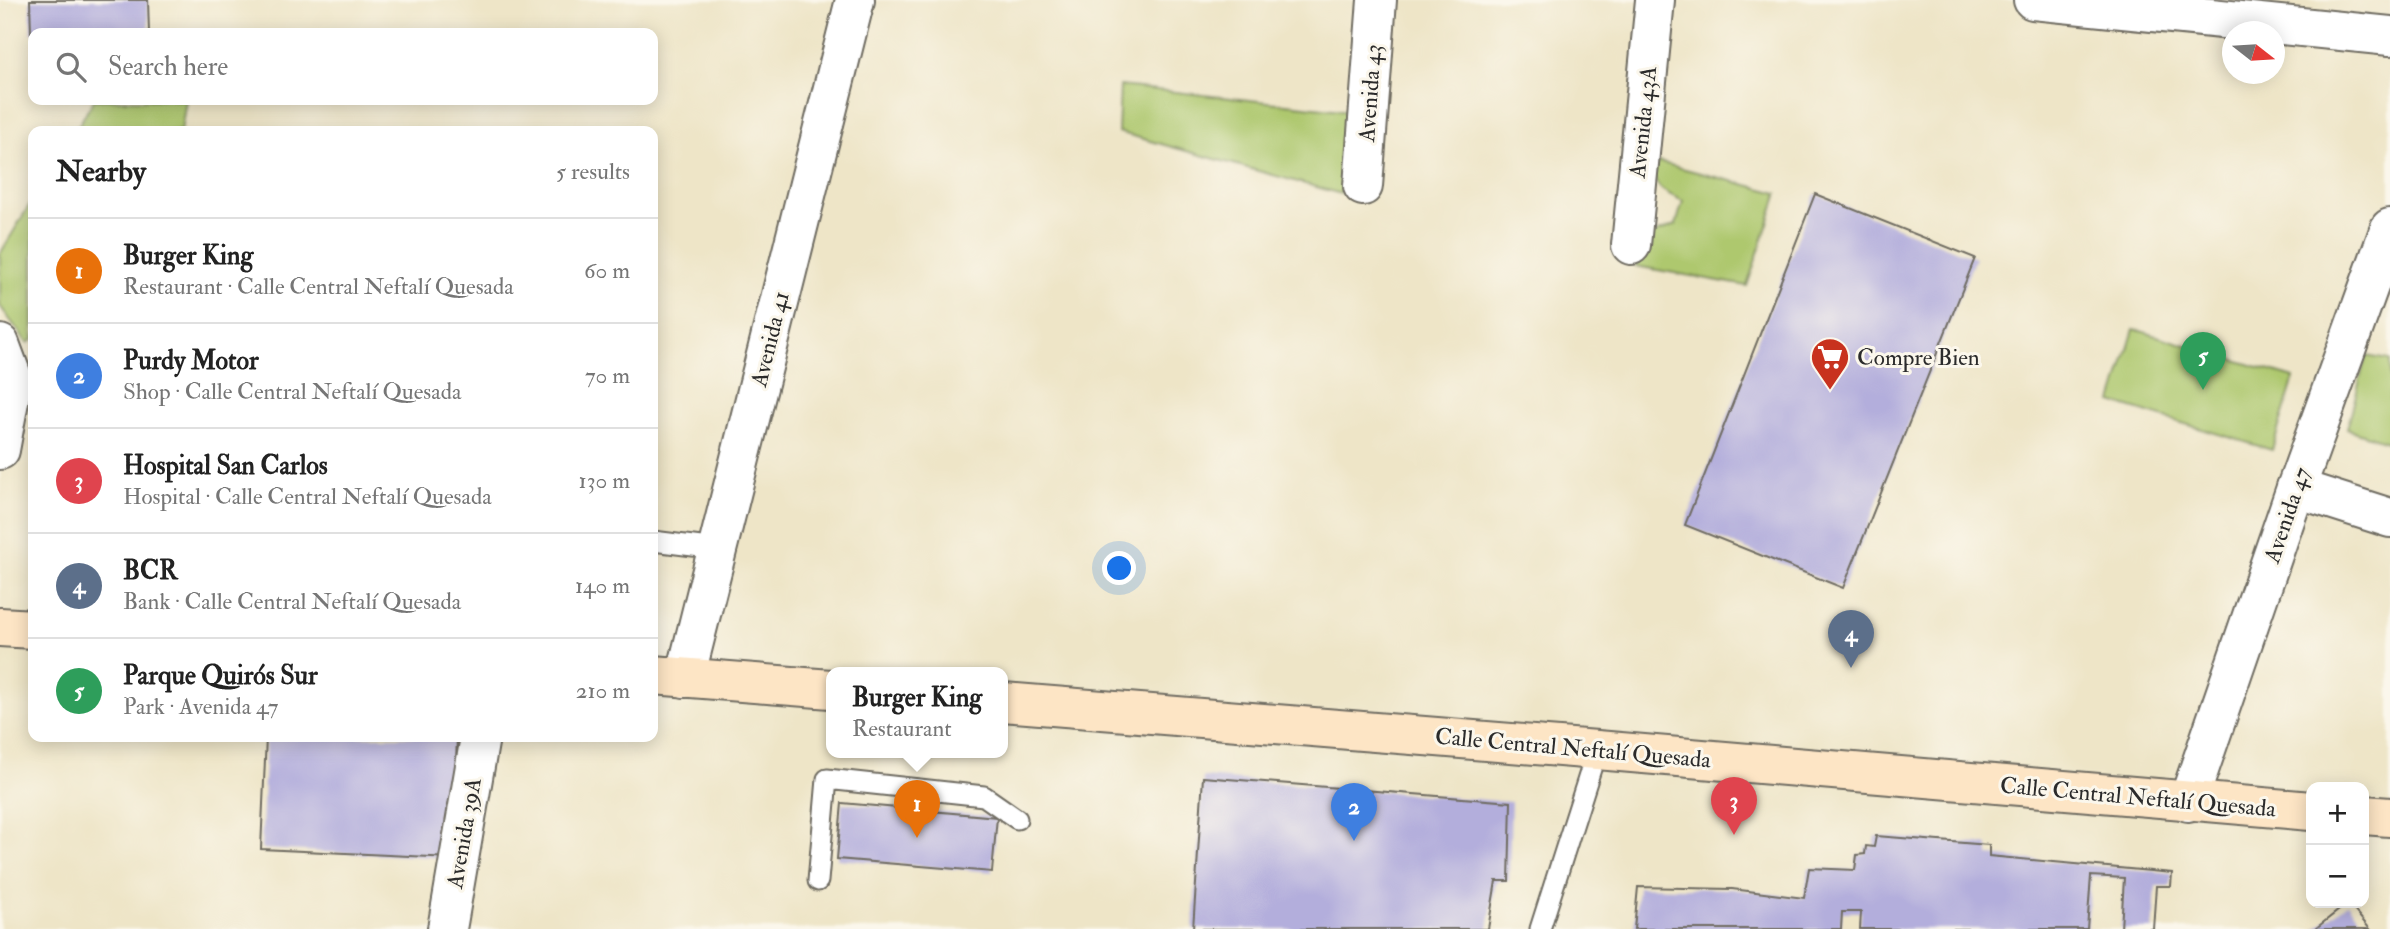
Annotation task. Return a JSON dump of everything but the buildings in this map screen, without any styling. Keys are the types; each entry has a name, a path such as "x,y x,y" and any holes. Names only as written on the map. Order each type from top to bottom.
{"main road":[{"path":"0,627 28,629"},
{"path":"669,676 826,689"},
{"name":"Calle Central Neftalí Quesada","path":"1008,702 2306,811"},
{"path":"2369,816 2390,817"}],"street":[{"name":"Avenida 41","path":"669,676 717,549 855,0"},
{"name":"Avenida 43","path":"1363,187 1377,0"},
{"name":"Avenida 43A","path":"1631,245 1655,0"},
{"path":"2033,0 2390,36"},
{"name":"Avenida 47","path":"2188,802 2296,488 2390,228"},
{"path":"0,344 13,379 0,450"},
{"path":"2296,488 2390,518"},
{"name":"Avenida 39A","path":"447,929 479,742"}],"lane":[{"path":"658,542 717,549"},
{"path":"1540,929 1597,750"},
{"path":"818,881 827,779 984,796 1017,819"}],"green space":[{"path":"1120,86 1351,111 1341,194 1118,132"},
{"path":"91,105 185,105 182,126 78,126"},
{"path":"1658,162 1778,193 1747,286 1635,266 1646,237 1676,225 1683,201 1658,186 1653,176"},
{"path":"28,207 27,343 0,306 0,254"},
{"path":"2134,329 2294,378 2272,450 2112,402"},
{"path":"2366,356 2390,360 2390,443 2347,429"}],"place":[{"name":"Parque Quirós Sur","path":"2203,390"},
{"name":"Compre Bien","path":"1830,391"},
{"name":"BCR","path":"1851,668"},
{"name":"Hospital San Carlos","path":"1734,835"},
{"name":"Burger King","path":"917,838"},
{"name":"Purdy Motor","path":"1354,841"}]}
